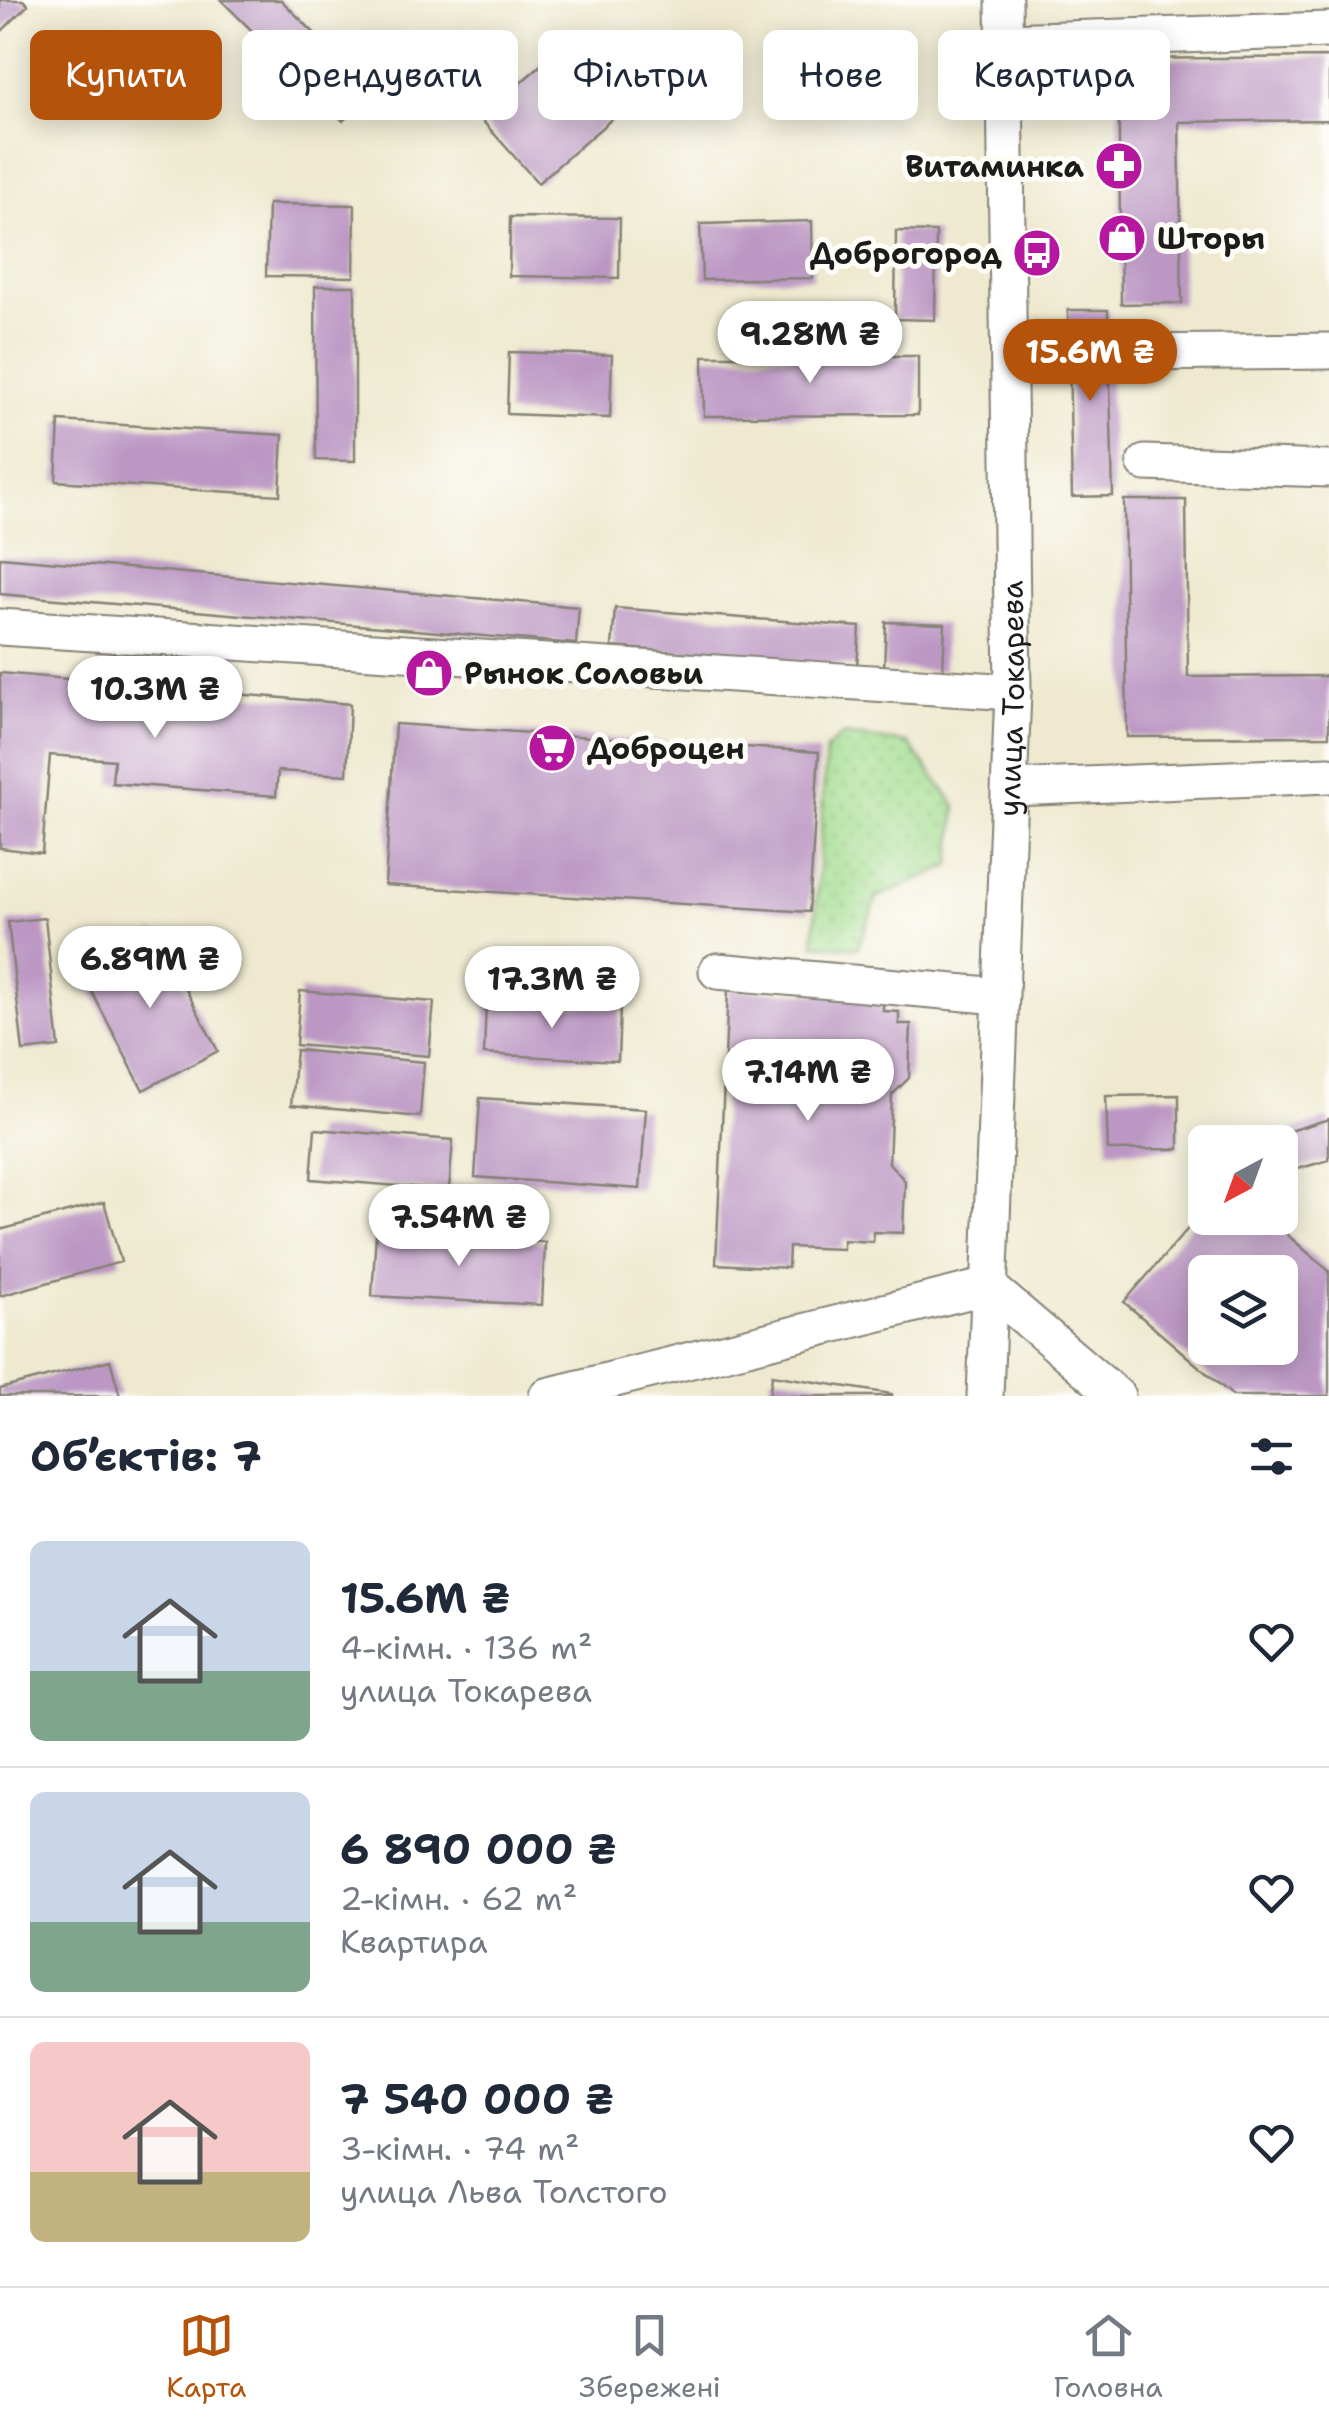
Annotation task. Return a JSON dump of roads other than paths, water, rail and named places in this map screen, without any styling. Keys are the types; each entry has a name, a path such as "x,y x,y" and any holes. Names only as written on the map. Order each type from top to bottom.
{"street":[{"name":"улица Токарева","path":"1004,0 1004,30"},
{"path":"1170,35 1329,30"},
{"name":"улица Токарева","path":"986,1396 1014,692 1005,120"},
{"path":"1126,352 1329,351"},
{"path":"1145,463 1329,468"},
{"path":"0,627 1014,692"},
{"path":"1012,788 1329,774"},
{"path":"717,971 1000,996"},
{"path":"547,1396 988,1286 1116,1396"}],"place":[{"name":"Витаминка","path":"1119,166"},
{"name":"Шторы","path":"1122,238"},
{"name":"Доброгород","path":"1037,253"},
{"name":"Рынок Соловьи","path":"429,673"},
{"name":"Доброцен","path":"552,748"}]}
